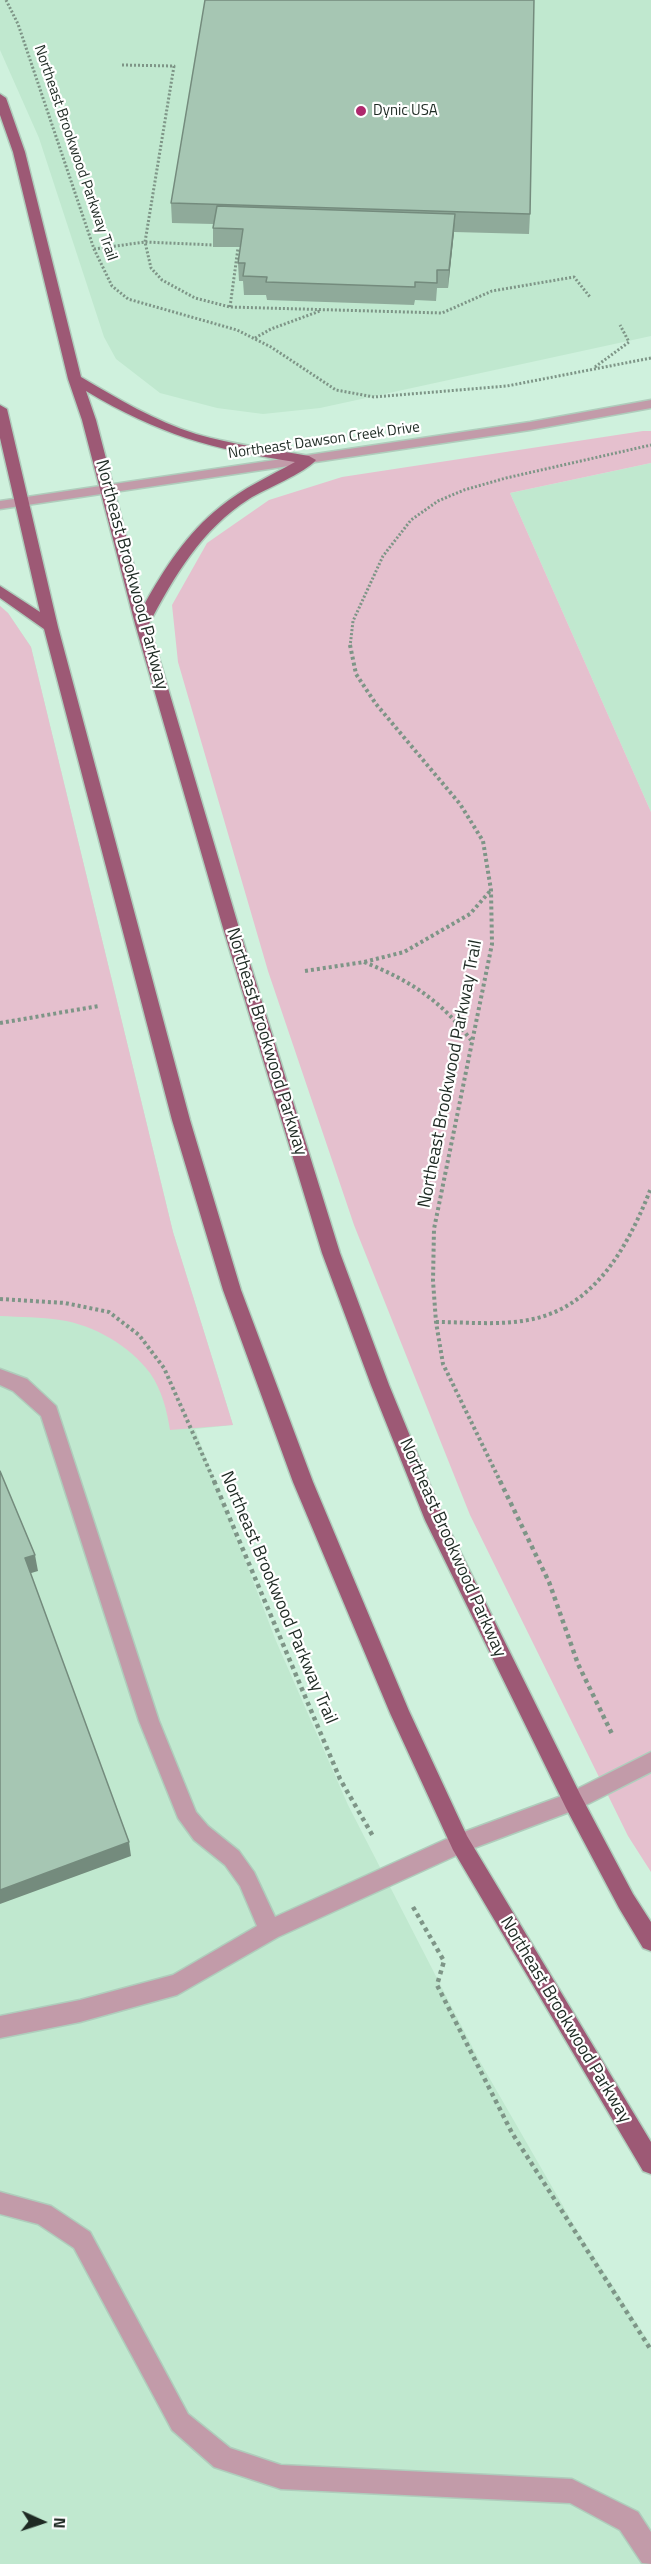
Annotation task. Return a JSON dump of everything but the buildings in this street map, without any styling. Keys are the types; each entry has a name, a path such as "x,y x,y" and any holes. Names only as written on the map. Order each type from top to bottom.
{"main road":[{"name":"Northeast Brookwood Parkway","path":"0,98 19,152 75,379 89,420 142,624 231,928 331,1253 380,1385 435,1520 573,1801 626,1901 651,1941"},
{"path":"75,379 119,406 158,426 209,443 309,460"},
{"name":"Northeast Brookwood Parkway","path":"0,409 51,627 181,1120 232,1290 303,1482 400,1713 460,1843 651,2163"},
{"path":"142,624 163,582 176,563 214,520 239,499 309,460"},
{"path":"0,591 51,627"}],"street":[{"name":"Northeast Dawson Creek Drive","path":"0,505 530,426 651,404"},
{"path":"0,1377 21,1385 49,1412 148,1721 188,1818 201,1833 232,1858 247,1879 270,1930"},
{"path":"0,2027 80,2011 177,1984 270,1930 460,1843 573,1801 651,1762"},
{"path":"0,2203 44,2214 82,2240 180,2422 223,2458 281,2477 572,2491 629,2521 651,2554"}],"path":[{"name":"Northeast Brookwood Parkway Trail","path":"6,0 18,24 93,249 112,285 128,299 220,325 271,347 336,390 374,397 507,386 651,358"},
{"path":"122,65 174,66 146,254 151,268 162,280 195,298 230,307 442,314 492,291 574,277 590,297"},
{"path":"93,249 146,242 213,245"},
{"path":"230,307 238,248"},
{"path":"255,339 288,322 325,310"},
{"path":"592,369 629,342 620,325"},
{"name":"Northeast Brookwood Parkway Trail","path":"578,1664 549,1582 443,1364 436,1322 433,1281 434,1229 492,944 491,890 483,841 466,813 410,742 376,704 356,674 350,647 353,621 383,556 411,520 438,501 464,490 506,478 651,445"},
{"path":"305,971 364,962 404,952 470,914 491,890"},
{"path":"364,962 426,991 451,1013 472,1041"},
{"path":"0,1023 99,1006"},
{"path":"436,1322 501,1323 536,1318 576,1302 606,1274 630,1234 651,1188"},
{"name":"Northeast Brookwood Parkway Trail","path":"0,1299 65,1303 109,1312 139,1335 164,1368 192,1428 340,1779"},
{"path":"444,1961 437,1985 512,2133 651,2350"}],"shaded area":[{"path":"0,0 651,0 651,336 320,408 263,414 217,408 160,393 116,359 104,337 39,138 0,50"},
{"path":"651,431 651,463 510,493 651,812 651,1872 628,1836 470,1515 354,1225 268,971 178,662 172,605 207,543 269,500 342,477"},
{"path":"651,463 651,812 510,493"},
{"path":"0,606 8,613 31,647 173,1232 233,1425 195,1429 276,1641 348,1805 479,2060 574,2225 651,2345 651,2564 0,2564"},
{"path":"0,606 8,613 31,647 173,1232 233,1425 170,1430 158,1386 142,1363 122,1346 98,1332 73,1323 45,1318 0,1316"}],"place":[{"name":"Dynic USA","path":"361,111"}]}
